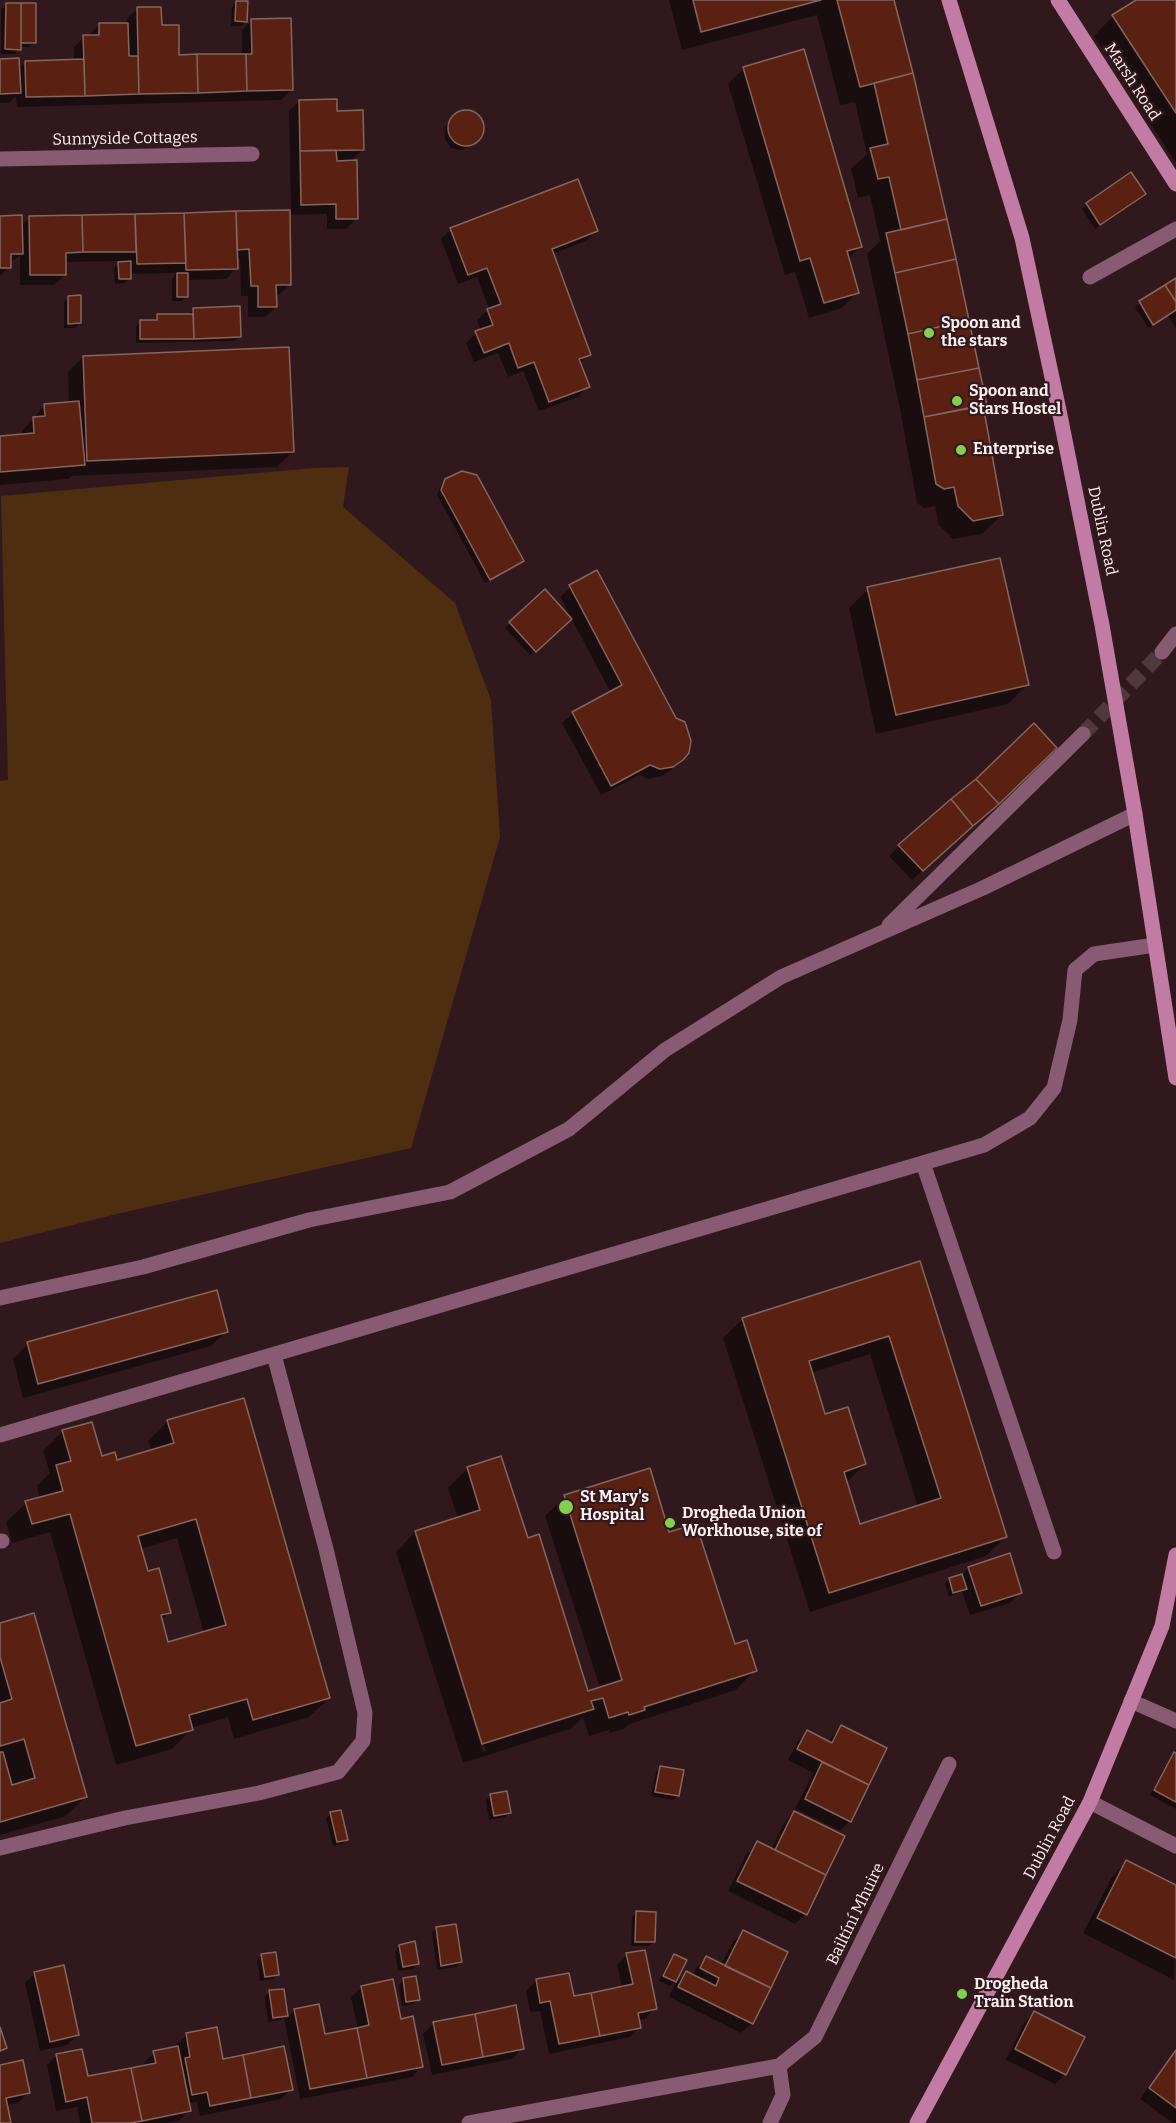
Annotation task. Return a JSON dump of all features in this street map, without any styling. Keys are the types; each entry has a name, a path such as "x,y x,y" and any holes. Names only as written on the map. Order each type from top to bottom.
{"main road":[{"name":"Dublin Road","path":"950,0 1022,238 1102,625 1135,814 1176,1078"},
{"name":"Marsh Road","path":"1058,0 1176,184"},
{"name":"Dublin Road","path":"917,2123 1090,1802 1162,1626 1176,1555"}],"street":[{"name":"Sunnyside Cottages","path":"0,159 252,154"},
{"path":"1090,277 1176,229"},
{"path":"1162,652 1176,634"},
{"path":"882,932 1083,734"},
{"path":"0,1298 143,1267 309,1220 450,1192 569,1129 665,1050 780,977 983,888 1135,814"},
{"path":"0,1435 984,1144 1030,1118 1054,1088 1070,1020 1075,970 1094,954 1155,945"},
{"path":"923,1163 1054,1552"},
{"path":"0,1848 125,1818 259,1793 338,1772 363,1741 365,1713 326,1549 274,1355"},
{"path":"1131,1701 1176,1721"},
{"name":"Bailtíní Mhuire","path":"469,2123 778,2066 815,2037 949,1764"},
{"path":"1090,1802 1176,1846"},
{"path":"770,2123 783,2095 778,2066"}],"shaded area":[{"path":"349,467 343,507 455,603 491,700 500,837 411,1148 121,1213 0,1243 0,781 8,780 1,496 314,468"}],"building":[{"path":"693,0 821,0 701,32"},
{"path":"837,0 894,0 913,73 860,87"},
{"path":"1136,0 1176,0 1176,113 1112,15"},
{"path":"236,1 248,1 247,22 235,21"},
{"path":"6,3 21,3 21,50 5,49"},
{"path":"21,3 36,3 36,43 21,43"},
{"path":"137,7 161,7 162,25 179,25 179,55 197,54 198,93 139,94"},
{"path":"291,18 293,90 247,91 246,54 252,54 251,19"},
{"path":"99,23 128,23 129,56 138,56 139,94 85,96 83,35 99,35"},
{"path":"804,49 862,247 847,251 859,293 824,303 810,258 800,261 743,67"},
{"path":"197,54 246,54 247,91 198,93"},
{"path":"19,58 21,93 0,94 0,59"},
{"path":"84,59 85,96 26,97 25,61"},
{"path":"913,73 947,219 901,230 889,177 878,179 870,148 888,144 874,83"},
{"path":"337,99 337,111 363,110 364,150 300,151 299,100"},
{"path":"466,110 479,115 484,128 479,141 466,146 453,141 448,128 453,115"},
{"path":"336,150 337,161 357,160 358,219 336,219 336,204 301,205 300,151"},
{"path":"1131,172 1146,194 1100,225 1086,203"},
{"path":"578,179 598,231 552,249 591,355 579,359 590,387 549,402 534,362 518,368 509,343 484,353 475,331 493,325 487,309 501,304 487,268 468,275 450,228"},
{"path":"290,210 291,285 276,285 277,307 258,307 258,286 251,286 249,249 237,250 236,211"},
{"path":"236,211 238,269 186,270 184,213"},
{"path":"184,213 186,263 137,264 135,214"},
{"path":"135,214 136,252 83,252 82,215"},
{"path":"22,215 23,254 11,254 11,268 0,268 0,216"},
{"path":"82,215 83,252 66,253 66,275 30,275 29,216"},
{"path":"947,219 956,259 895,273 886,233"},
{"path":"956,259 969,320 908,334 895,273"},
{"path":"131,261 131,279 119,279 118,262"},
{"path":"177,273 188,273 188,297 177,297"},
{"path":"1176,278 1176,302 1165,285"},
{"path":"1165,285 1176,302 1176,310 1153,325 1139,301"},
{"path":"81,295 81,323 68,324 68,296"},
{"path":"240,306 241,337 194,339 193,308"},
{"path":"157,314 193,314 194,339 140,339 140,320 157,320"},
{"path":"969,320 979,368 917,380 908,334"},
{"path":"289,347 294,452 87,461 83,356"},
{"path":"979,368 987,405 924,417 917,380"},
{"path":"79,401 85,465 0,472 0,436 34,433 33,417 45,416 44,404"},
{"name":"Enterprise","path":"983,405 1003,515 973,521 958,506 954,487 944,489 936,484 924,417"},
{"path":"462,471 477,475 524,561 490,580 441,490 445,479"},
{"path":"1000,558 1029,685 896,715 867,587"},
{"path":"597,570 676,718 685,722 691,741 689,753 673,767 660,769 650,765 611,786 572,712 622,685 569,585"},
{"path":"545,589 572,619 536,652 509,622"},
{"path":"1034,723 1057,748 999,804 976,779"},
{"path":"976,779 999,804 973,826 951,799"},
{"path":"951,799 973,826 923,871 898,845"},
{"path":"920,1261 1007,1537 829,1593 742,1318","holes":["889,1336 941,1498 860,1524 844,1472 866,1464 848,1407 825,1414 809,1361"]},
{"path":"217,1290 228,1332 38,1384 27,1342"},
{"path":"244,1398 330,1698 253,1720 247,1699 189,1715 193,1730 136,1746 70,1514 32,1524 25,1501 63,1491 56,1465 71,1461 62,1430 92,1422 102,1456 115,1452 117,1460 174,1443 167,1420","holes":["196,1519 226,1625 168,1642 161,1615 171,1613 159,1568 148,1571 138,1536"]},
{"path":"501,1456 528,1538 539,1534 588,1691 622,1680 564,1495 650,1468 669,1532 696,1524 735,1644 747,1640 757,1671 644,1707 645,1710 629,1715 628,1712 609,1718 603,1698 591,1701 594,1709 482,1744 415,1531 480,1510 467,1467"},
{"path":"1010,1553 1022,1593 981,1606 968,1567"},
{"path":"962,1574 967,1589 953,1593 949,1578"},
{"path":"34,1613 87,1797 0,1822 0,1752 3,1752 12,1785 35,1778 24,1739 0,1746 0,1703 12,1699 0,1657 0,1623"},
{"path":"841,1725 887,1748 869,1785 797,1749 807,1730 832,1743"},
{"path":"1174,1752 1176,1753 1176,1802 1154,1790"},
{"path":"822,1762 869,1785 851,1822 805,1799"},
{"path":"660,1766 684,1770 679,1796 655,1792"},
{"path":"507,1791 511,1813 494,1816 490,1794"},
{"path":"341,1810 348,1840 337,1842 330,1812"},
{"path":"794,1811 845,1836 826,1875 775,1850"},
{"path":"757,1841 826,1875 807,1915 737,1881"},
{"path":"1126,1860 1176,1885 1176,1958 1097,1918"},
{"path":"636,1911 656,1912 655,1942 635,1942"},
{"path":"456,1924 462,1962 441,1966 436,1927"},
{"path":"743,1930 788,1952 771,1988 725,1966"},
{"path":"415,1941 419,1964 403,1967 399,1945"},
{"path":"645,1950 657,2009 638,2013 641,2028 600,2036 591,1993 633,1984 626,1953"},
{"path":"276,1952 279,1975 265,1977 261,1954"},
{"path":"674,1954 687,1960 676,1982 663,1976"},
{"path":"706,1956 771,1988 753,2024 678,1987 686,1971 716,1986 719,1978 700,1968"},
{"path":"64,1965 79,2035 50,2042 34,1972"},
{"path":"569,1973 574,1996 591,1993 600,2036 559,2044 550,2001 540,2003 536,1979"},
{"path":"416,1976 420,2000 406,2002 403,1978"},
{"path":"393,1979 401,2019 413,2016 423,2067 367,2078 357,2028 369,2025 361,1986"},
{"path":"284,1989 288,2016 273,2018 269,1990"},
{"path":"319,2004 325,2034 357,2028 367,2078 310,2089 294,2009"},
{"path":"516,2005 524,2049 483,2057 475,2014"},
{"path":"1034,2011 1085,2037 1066,2075 1015,2049"},
{"path":"475,2014 483,2057 442,2065 433,2022"},
{"path":"0,2027 7,2048 0,2051"},
{"path":"217,2027 223,2059 243,2055 251,2098 210,2106 207,2092 192,2095 185,2058 190,2057 186,2033"},
{"path":"178,2046 191,2111 142,2121 131,2068 156,2063 153,2051"},
{"path":"284,2046 293,2090 251,2098 243,2055"},
{"path":"82,2049 88,2076 131,2068 142,2121 92,2123 87,2097 66,2102 56,2054"},
{"path":"1176,2050 1176,2108 1149,2088"},
{"path":"23,2060 30,2093 6,2098 11,2123 0,2123 0,2065"}],"tunnel":[{"path":"1083,734 1162,652"}],"place":[{"name":"Spoon and the stars","path":"929,333"},
{"name":"Spoon and Stars Hostel","path":"957,401"},
{"name":"Enterprise","path":"961,450"},
{"name":"St Mary's Hospital","path":"566,1507"},
{"name":"Drogheda Union Workhouse, site of","path":"670,1523"},
{"name":"Drogheda Train Station","path":"962,1994"}]}
